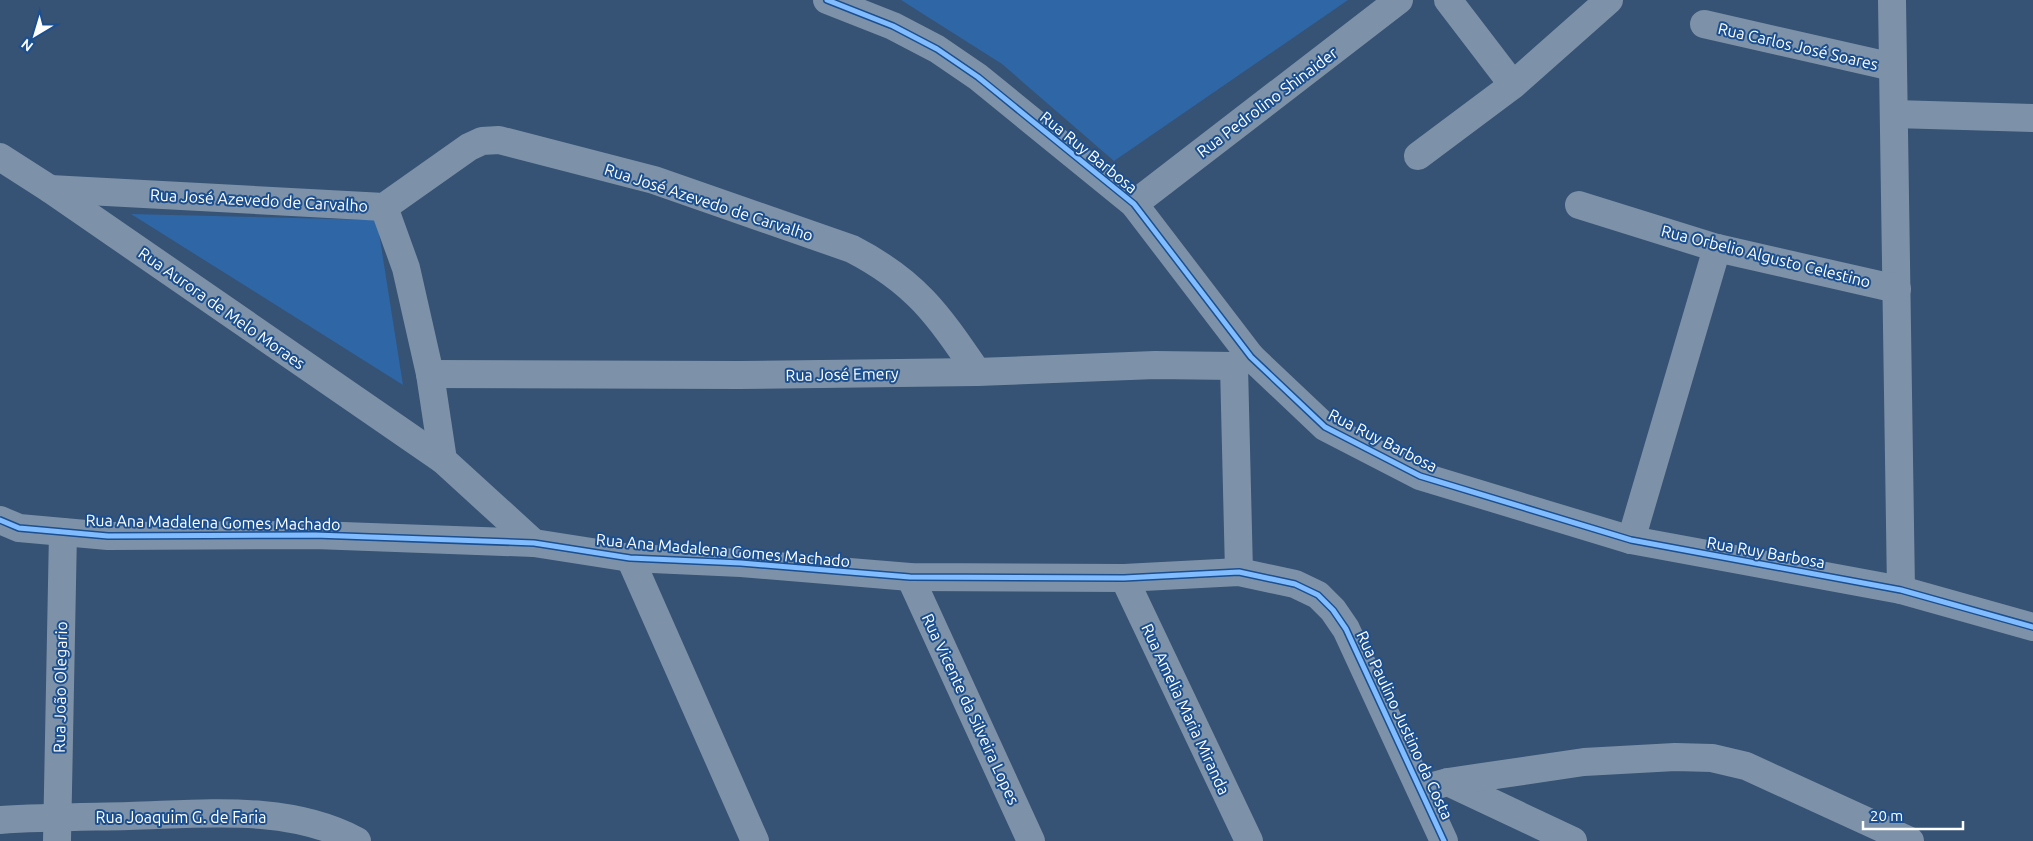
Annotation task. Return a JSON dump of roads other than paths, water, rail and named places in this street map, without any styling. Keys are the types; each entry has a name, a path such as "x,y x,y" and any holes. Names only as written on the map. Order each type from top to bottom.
{"street":[{"name":"Rua Ruy Barbosa","path":"827,0 893,26 937,49 978,77 1134,204 1243,362 1325,428 1420,476 1631,540 1901,590 2033,627"},
{"name":"Rua Pedrolino Shinaider","path":"1134,204 1400,0"},
{"path":"1448,0 1513,85"},
{"path":"1418,156 1513,85 1609,0"},
{"path":"1892,0 1898,289 1901,590"},
{"name":"Rua Carlos José Soares","path":"1704,24 1893,67"},
{"path":"1894,114 2033,118"},
{"name":"Rua José Azevedo de Carvalho","path":"50,189 384,207 469,146 482,141 499,140 654,180 852,249 878,262 922,298 940,318 977,372"},
{"name":"Rua Aurora de Melo Moraes","path":"0,157 50,189 444,460 534,543"},
{"name":"Rua Orbelio Algusto Celestino","path":"1578,205 1717,248 1898,289"},
{"path":"384,207 406,268 430,374 444,460"},
{"path":"1631,540 1717,248"},
{"path":"1239,572 1243,362"},
{"name":"Rua José Emery","path":"430,374 740,375 977,372 1243,362"},
{"name":"Rua Ana Madalena Gomes Machado","path":"0,520 19,528 108,536 315,535 534,543 630,558 741,563 910,577 1124,578 1239,572 1295,584"},
{"name":"Rua João Olegario","path":"57,829 63,532"},
{"name":"Rua Ana Madalena Gomes Machado","path":"630,558 755,841"},
{"name":"Rua Vicente da Silveira Lopes","path":"910,577 1031,841"},
{"name":"Rua Amelia Maria Miranda","path":"1124,578 1249,841"},
{"name":"Rua Paulino Justino da Costa","path":"1295,584 1318,595 1333,610 1346,629 1422,789 1444,841"},
{"path":"1422,789 1448,782 1584,762 1675,757 1712,758 1746,766 1910,841"},
{"path":"1448,782 1573,841"},
{"name":"Rua Joaquim G. de Faria","path":"0,820 57,829 252,815 301,820 340,832 357,841"}]}
